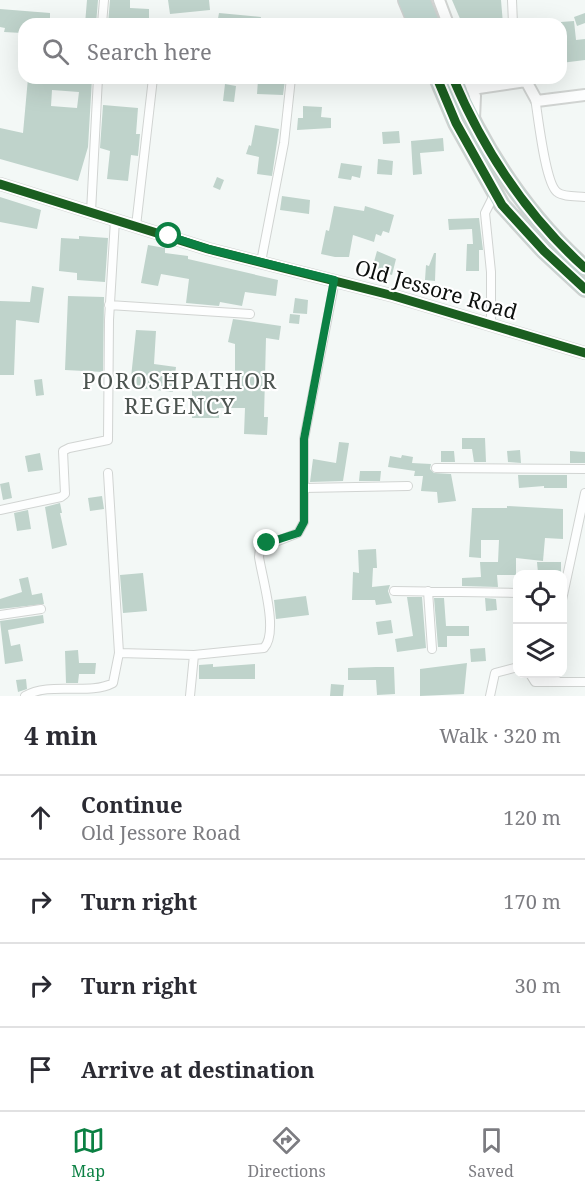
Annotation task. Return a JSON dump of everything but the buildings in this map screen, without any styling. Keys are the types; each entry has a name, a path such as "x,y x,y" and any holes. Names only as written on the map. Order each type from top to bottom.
{"highway":[{"path":"406,0 414,18"},
{"path":"422,0 430,18"},
{"path":"440,84 456,123 502,205 524,231 585,289"},
{"path":"456,84 473,121 520,200 585,268"}],"street":[{"path":"102,18 104,0"},
{"path":"439,0 446,18"},
{"path":"512,0 513,18"},
{"path":"91,212 98,84"},
{"path":"136,226 152,84"},
{"path":"261,262 284,143 290,84"},
{"path":"470,84 475,96 473,121"},
{"path":"472,89 506,84"},
{"path":"528,84 535,98 542,147 552,185 560,194 585,197"},
{"path":"535,98 542,102 585,95"},
{"name":"Old Jessore Road","path":"0,184 115,220 491,324 585,353"},
{"path":"491,324 491,272 485,213 495,192"},
{"path":"0,510 61,497 65,494 63,451 108,440 109,305 115,220"},
{"path":"119,653 194,655 264,648 268,643 271,625 259,557 260,548 298,533 302,528 304,439 334,280"},
{"path":"109,305 250,314"},
{"path":"436,468 585,469"},
{"path":"26,696 37,692 104,691 113,683 119,653 108,473"},
{"path":"304,488 408,486"},
{"path":"567,581 572,563 570,554 585,493"},
{"path":"394,591 513,593"},
{"path":"428,591 432,649"},
{"path":"0,615 41,609"},
{"path":"190,696 194,655"},
{"path":"490,696 495,674 513,669"},
{"path":"532,678 535,682 542,684 585,682"}],"cycle path":[{"path":"440,84 456,123 502,205 544,251 585,289"},
{"path":"456,84 478,131 508,180 544,226 585,268"},
{"path":"0,184 208,249 394,296 585,353"}],"district":[{"name":"POROSHPATHOR REGENCY","path":"180,394"}],"route":[{"path":"169,236 208,249 334,280 304,439 304,522 298,533 267,543"}]}
